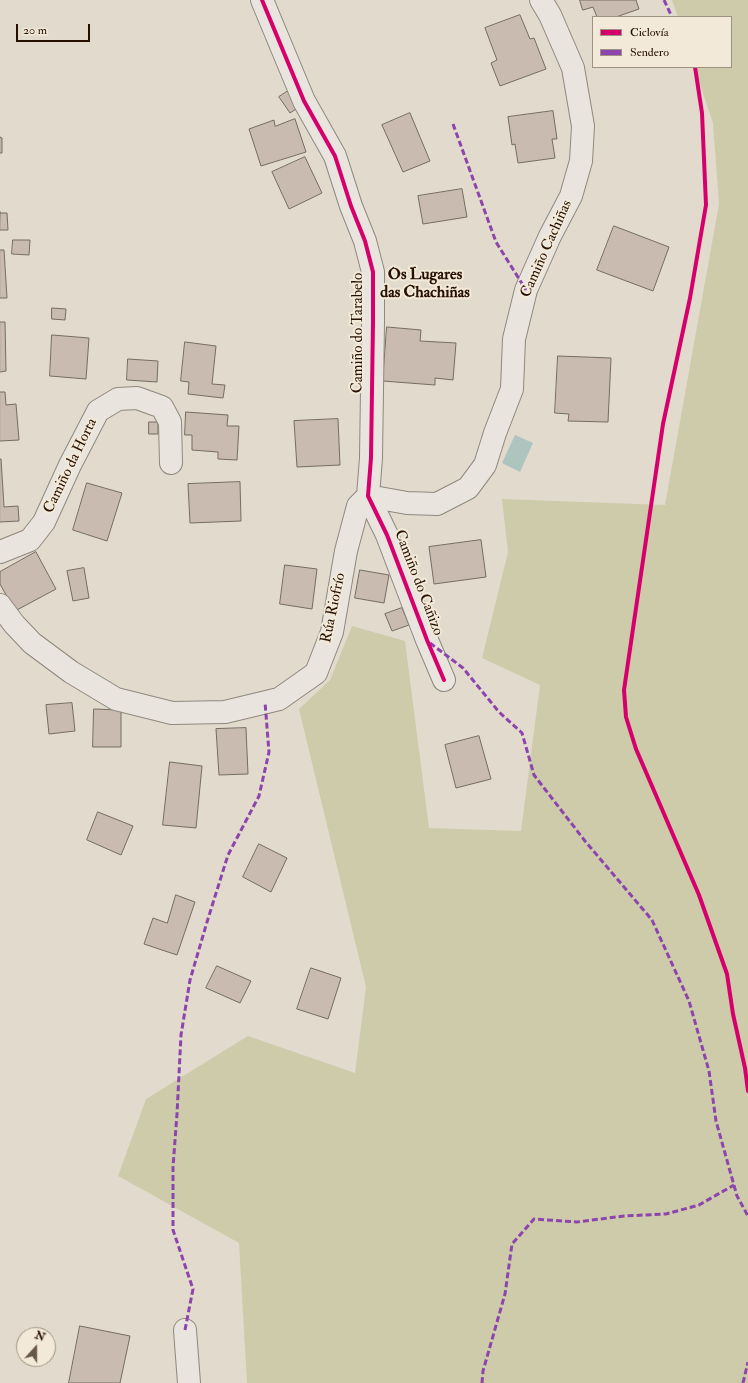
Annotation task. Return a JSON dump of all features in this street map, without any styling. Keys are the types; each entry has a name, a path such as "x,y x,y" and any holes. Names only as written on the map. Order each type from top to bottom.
{"street":[{"name":"Camiño do Tarabelo","path":"262,0 304,101 335,156 351,206 365,241 373,272 371,458 368,496"},
{"name":"Camiño Cachiñas","path":"368,496 407,503 437,504 468,488 485,466 495,433 512,389 514,339 526,290 550,236 571,196 581,161 583,126 573,68 550,15 541,0"},
{"name":"Camiño da Horta","path":"0,552 30,540 44,522 70,465 98,411 118,399 137,398 162,407 170,422 171,463"},
{"name":"Rúa Riofrío","path":"0,605 14,624 32,643 71,672 116,699 172,713 225,712 279,699 316,673 332,632 346,551 358,506 368,496"},
{"name":"Camiño do Cañizo","path":"368,496 387,535 444,680"},
{"path":"185,1330 189,1383"}],"shaded area":[{"path":"672,0 748,0 748,1383 247,1383 239,1243 118,1176 146,1099 248,1036 355,1073 366,987 299,709 330,680 352,626 405,641 429,828 521,831 540,685 482,658 508,552 502,499 665,505 719,204 713,123 694,68 732,68 732,16 678,16"}],"water":[{"path":"515,435 533,443 520,472 502,463"}],"building":[{"path":"580,0 636,0 639,9 619,16 597,16 593,7 583,10"},
{"path":"520,15 530,39 534,38 546,69 500,86 491,63 497,60 485,28"},
{"path":"288,91 299,107 290,113 279,97"},
{"path":"553,111 557,139 552,139 555,158 518,163 515,144 512,145 508,117"},
{"path":"410,113 430,161 403,172 382,125"},
{"path":"295,119 306,152 261,166 249,129 274,120 275,126"},
{"path":"0,137 2,138 2,153 0,153"},
{"path":"305,157 322,193 289,209 272,172"},
{"path":"462,189 467,217 423,224 418,196"},
{"path":"0,213 7,213 8,230 0,230"},
{"path":"614,226 669,247 653,291 597,270"},
{"path":"13,240 30,240 29,255 12,254"},
{"path":"0,250 4,250 7,298 0,298"},
{"path":"52,308 66,309 65,320 52,319"},
{"path":"0,322 5,322 6,371 0,372"},
{"path":"387,327 421,330 420,341 456,343 453,380 435,378 435,385 383,381"},
{"path":"52,335 89,338 86,379 50,376"},
{"path":"185,342 216,346 212,384 225,385 223,398 188,394 189,382 181,381"},
{"path":"558,356 611,358 608,422 568,421 569,414 555,413"},
{"path":"128,359 158,361 157,382 127,380"},
{"path":"0,392 5,392 6,405 16,404 19,440 0,441"},
{"path":"186,412 228,415 227,426 239,426 237,460 218,459 218,452 192,450 192,435 185,435"},
{"path":"338,419 340,465 297,467 294,421"},
{"path":"149,422 158,422 158,434 149,434"},
{"path":"0,459 4,507 18,506 19,521 0,522"},
{"path":"240,482 241,521 190,523 188,484"},
{"path":"87,483 122,493 107,541 73,530"},
{"path":"481,540 486,577 434,584 429,547"},
{"path":"36,552 56,589 15,611 0,584 0,572"},
{"path":"285,565 317,569 312,609 280,604"},
{"path":"84,568 89,598 73,601 67,571"},
{"path":"360,570 389,575 384,603 355,598"},
{"path":"402,608 409,625 392,631 385,614"},
{"path":"72,703 75,731 49,734 46,705"},
{"path":"94,709 121,710 121,747 93,747"},
{"path":"246,728 248,774 219,775 216,729"},
{"path":"479,736 491,779 456,788 445,745"},
{"path":"170,762 202,766 196,828 163,825"},
{"path":"98,812 133,826 121,855 87,840"},
{"path":"259,844 287,858 271,892 243,877"},
{"path":"176,895 195,902 177,955 144,944 153,918 167,923"},
{"path":"217,966 251,981 240,1003 206,988"},
{"path":"311,968 341,978 328,1019 297,1009"},
{"path":"80,1326 130,1336 120,1383 69,1383"}],"marked path":[{"path":"664,0 672,16"},
{"path":"453,124 496,242 526,290"},
{"path":"430,643 463,668 499,712 522,733 534,775 585,841 652,920 689,1001 709,1071 716,1121 737,1196 748,1216"},
{"path":"185,1330 193,1289 173,1230 173,1167 181,1035 190,980 228,855 259,796 269,752 265,702"},
{"path":"482,1383 483,1371 505,1294 512,1244 534,1219 577,1222 624,1216 666,1214 699,1205 734,1185"},
{"path":"743,1383 748,1362"}],"cycle path":[{"path":"262,0 304,101 335,156 351,206 365,241 373,272 371,458 368,496 387,535 444,680"},
{"path":"695,68 702,113 706,205 690,298 663,424 624,690 626,717 636,749 699,895 727,974 748,1091"}],"district":[{"name":"Os Lugares das Chachiñas","path":"425,285"}]}
